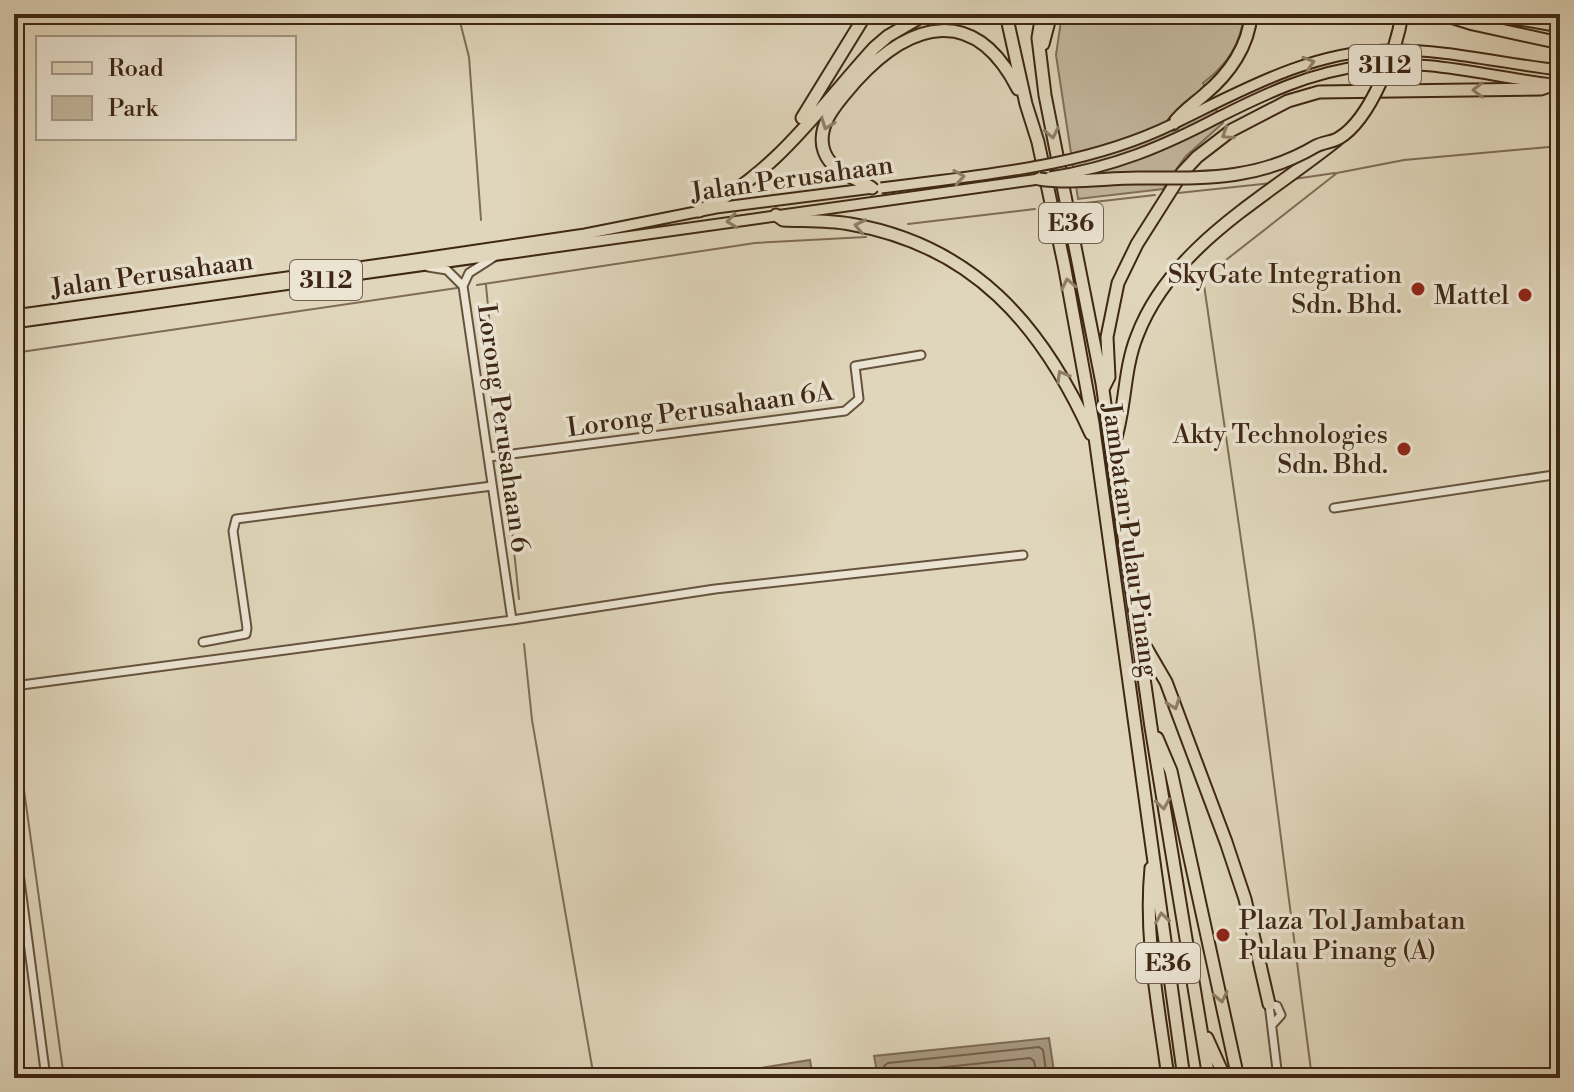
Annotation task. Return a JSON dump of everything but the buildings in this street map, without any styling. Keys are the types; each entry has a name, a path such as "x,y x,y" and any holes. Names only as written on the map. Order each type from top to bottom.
{"highway":[{"path":"793,137 866,14"},
{"path":"699,211 747,183 880,41 926,14"},
{"name":"Jambatan Pulau Pinang","path":"1009,14 1010,34 1038,142 1064,264 1096,446 1184,1078"},
{"path":"1041,56 1038,38 1042,14"},
{"path":"1041,56 1051,14"},
{"path":"1173,124 1216,85 1241,49 1251,14"},
{"path":"1112,448 1119,430 1129,361 1138,332 1164,285 1197,249 1338,139 1362,113 1383,78 1397,40 1402,14"},
{"path":"1441,14 1483,27 1560,43"},
{"path":"1491,14 1560,26"},
{"path":"1542,24 1560,34"},
{"path":"877,188 844,174 830,161 823,147 823,132 832,111 859,79 905,40 932,31 956,32 973,37 1002,62 1026,104"},
{"name":"Jambatan Pulau Pinang","path":"1041,56 1048,110 1103,389 1151,727 1209,1078"},
{"path":"1103,389 1109,377 1107,349 1110,313 1126,264 1182,173 1222,137 1288,101 1319,92 1541,89 1557,84"},
{"path":"1039,179 1058,182 1246,174 1283,164 1323,143 1338,139"},
{"path":"776,215 783,220 840,223 889,233 937,252 972,274 1015,311 1051,356 1075,398 1096,446"},
{"path":"1139,636 1166,682 1226,842 1245,899 1269,1004"},
{"name":"Jambatan Pulau Pinang","path":"1151,727 1171,771 1238,1078"},
{"path":"1153,848 1148,910 1168,1078"},
{"path":"1202,1027 1225,1078"}],"main road":[{"name":"Jalan Perusahaan","path":"14,315 585,234 699,211 1077,158 1119,147 1296,67 1327,57 1375,50 1418,51 1560,70"},
{"name":"Jalan Perusahaan","path":"14,323 887,202 1093,170 1173,141 1292,83 1363,66 1440,68 1557,84"}],"street":[{"name":"Lorong Perusahaan 6","path":"494,257 469,273 463,286 512,620"},
{"path":"425,267 447,270 463,286"},
{"name":"Lorong Perusahaan 6A","path":"489,457 845,411 859,399 855,366 921,355"},
{"path":"1334,508 1560,474"},
{"path":"203,642 246,634 233,531 236,519 492,486"},
{"path":"14,686 512,620 715,589 1023,555"},
{"path":"14,835 46,1078"},
{"path":"1269,1004 1278,1078"}],"green space":[{"path":"1062,14 1244,14 1240,35 1231,53 1203,83 1223,123 1185,157 1163,189 1078,199 1056,55"}],"water":[{"path":"1049,1038 1055,1078 878,1078 874,1056"},
{"path":"810,1060 813,1078 712,1078 712,1076"}],"waterway":[{"path":"458,14 469,57 481,220"},
{"path":"1312,1078 1254,629 1203,278 1337,173 1404,160 1560,146"},
{"path":"1294,179 1335,173"},
{"path":"1178,193 1272,183"},
{"path":"1085,203 1155,195"},
{"path":"908,224 1035,209"},
{"path":"477,285 755,243 866,237"},
{"path":"486,285 490,328"},
{"path":"14,353 457,288"},
{"path":"499,406 503,446"},
{"path":"505,462 519,599"},
{"path":"524,644 532,720 594,1078"},
{"path":"14,718 64,1078"}],"place":[{"name":"SkyGate Integration Sdn. Bhd.","path":"1418,289"},
{"name":"Mattel","path":"1525,295"},
{"name":"Akty Technologies Sdn. Bhd.","path":"1404,449"},
{"name":"Plaza Tol Jambatan Pulau Pinang (A)","path":"1223,935"}]}
